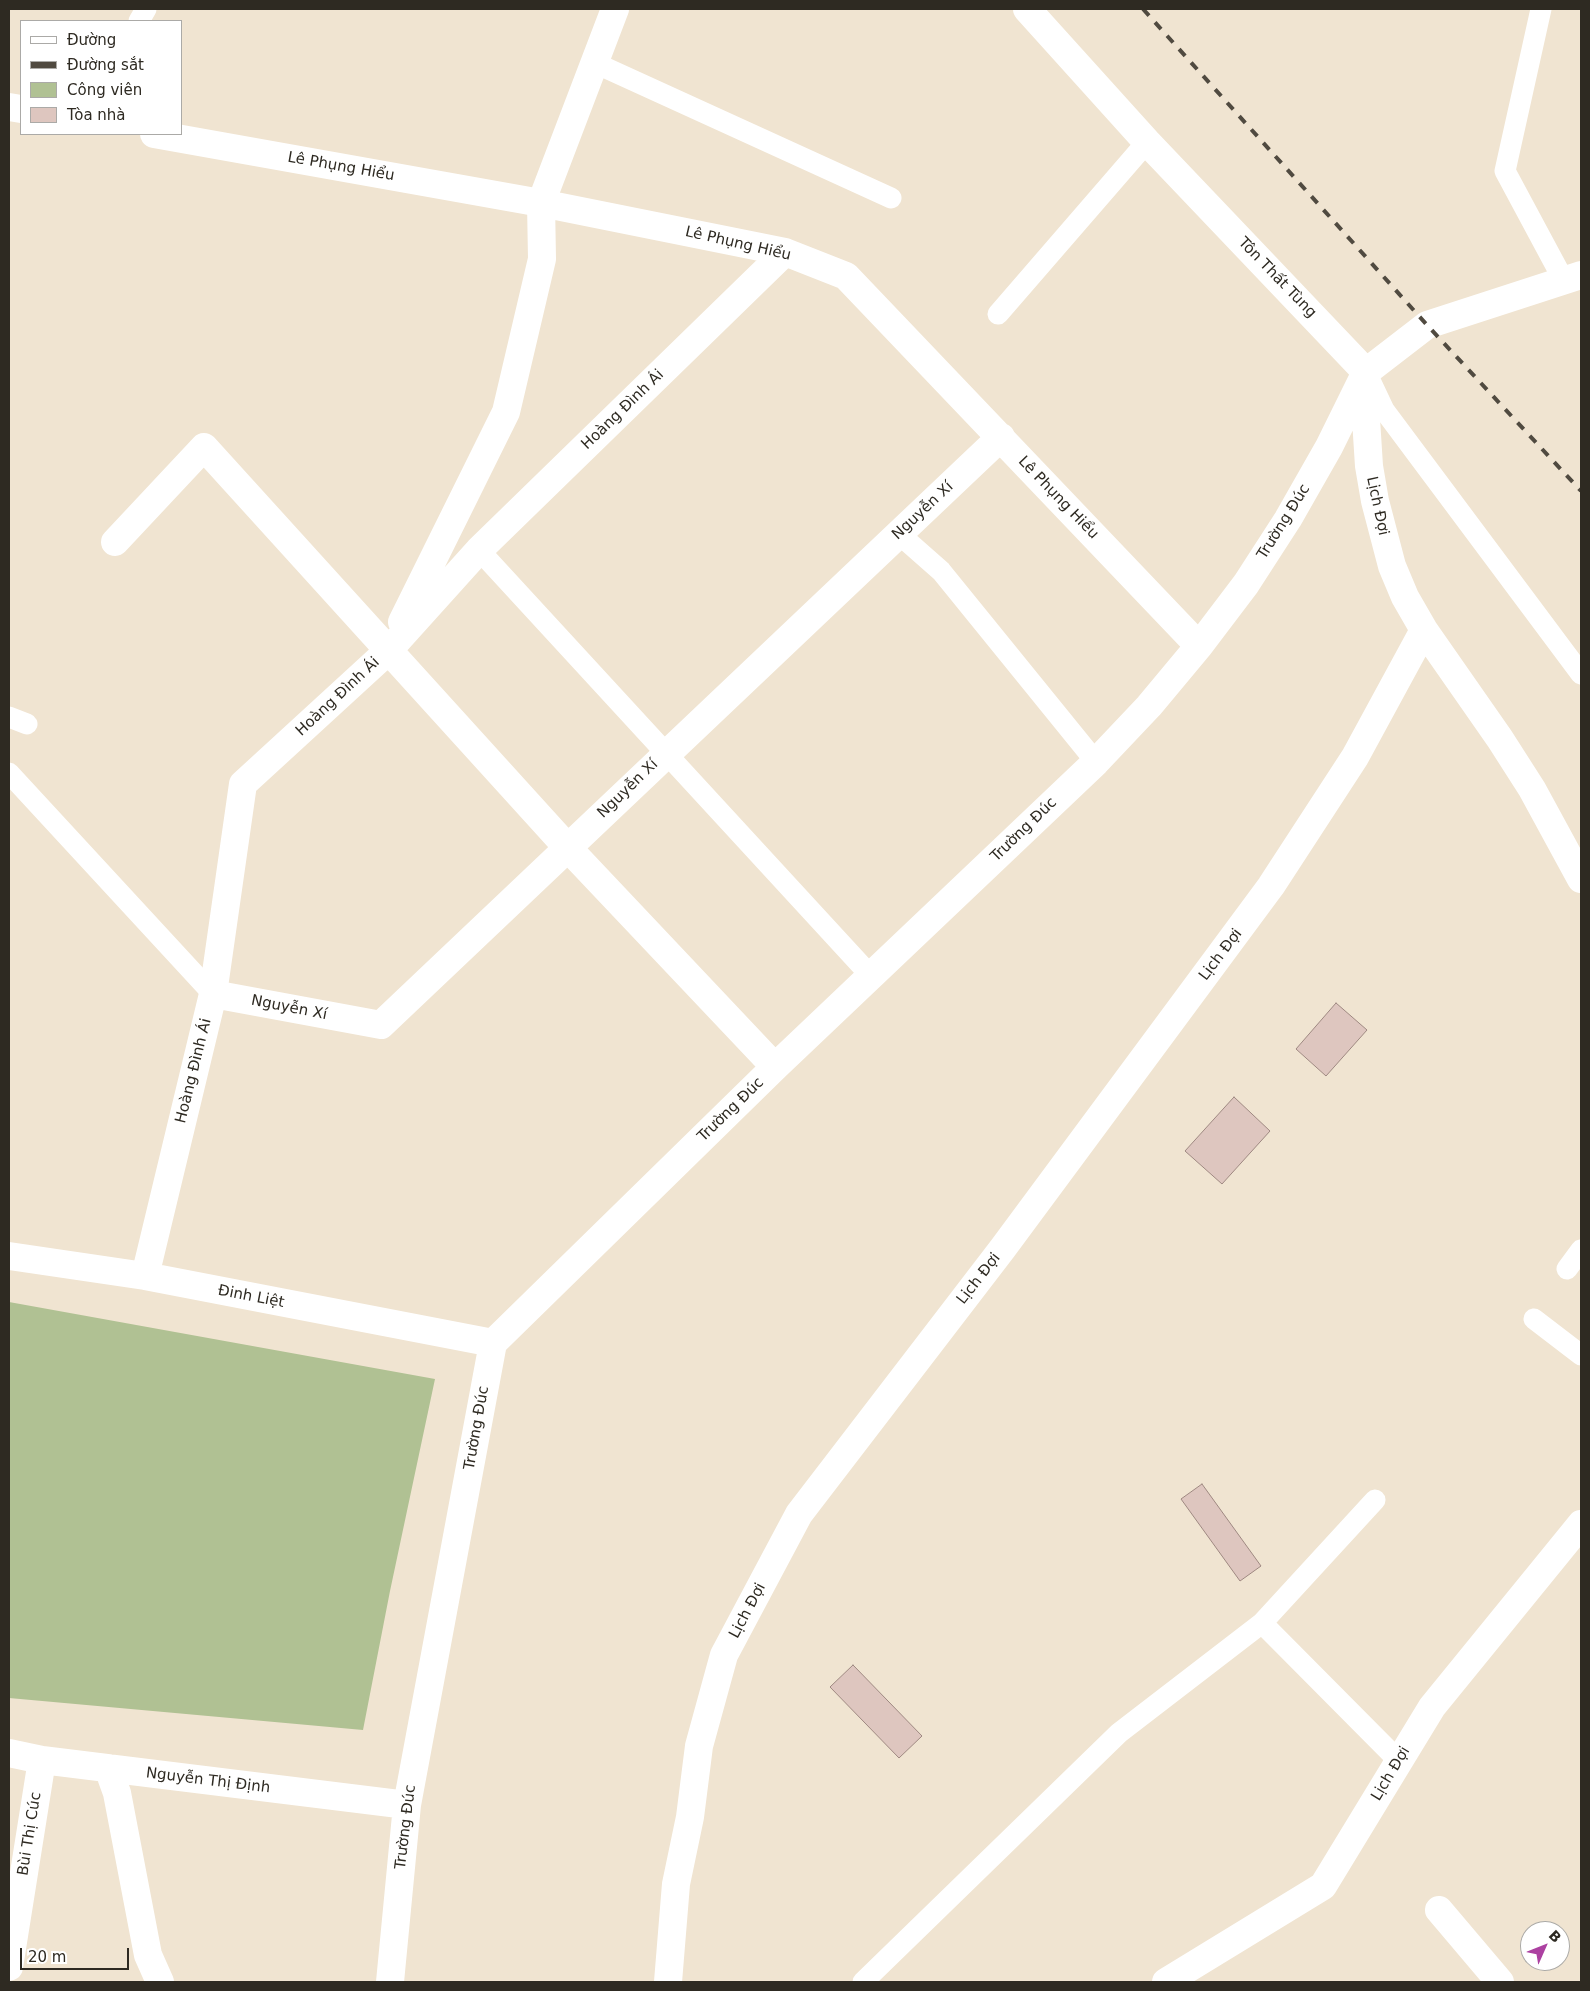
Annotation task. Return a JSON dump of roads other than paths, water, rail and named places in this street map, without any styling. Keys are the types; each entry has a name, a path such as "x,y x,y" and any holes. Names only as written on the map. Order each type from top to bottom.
{"street":[{"path":"388,650 506,412 542,259 541,203 615,9"},
{"name":"Tôn Thất Tùng","path":"1027,9 1147,142 1366,372"},
{"name":"Lê Phụng Hiểu","path":"160,135 541,203 785,252 846,276 1199,646"},
{"name":"Hoàng Đình Ái","path":"145,1276 213,994 243,784 388,650 479,550 785,252"},
{"path":"1366,372 1427,325 1572,278"},
{"name":"Lịch Đợi","path":"1366,372 1369,466 1375,501 1392,566 1405,597 1424,630 1500,739 1537,798 1581,879"},
{"name":"Trường Đúc","path":"390,1982 408,1805 493,1343 775,1067 1096,762 1149,706 1199,646 1246,584 1288,519 1329,447 1366,372"},
{"name":"Nguyễn Xí","path":"213,994 380,1025 1001,437"},
{"path":"115,542 204,447 567,847 775,1067"},
{"name":"Lịch Đợi","path":"668,1982 676,1884 690,1817 699,1746 706,1718 724,1655 799,1514 1003,1248 1271,886 1355,757 1424,630"},
{"name":"Đinh Liệt","path":"9,1256 145,1276 493,1343"},
{"name":"Lịch Đợi","path":"1166,1982 1323,1886 1432,1707 1581,1524"},
{"name":"Nguyễn Thị Định","path":"9,1753 42,1760 408,1805"},
{"name":"Bùi Thị Cúc","path":"9,1967 42,1760"},
{"path":"108,1768 117,1793 148,1955 160,1982"},
{"path":"1439,1910 1500,1982"}],"lane":[{"path":"140,20 146,9"},
{"path":"1541,9 1506,171 1572,278"},
{"path":"596,63 891,198"},
{"path":"998,314 1147,142"},
{"path":"1366,372 1384,410 1581,674"},
{"path":"899,534 941,571 1096,762"},
{"path":"479,550 871,976"},
{"path":"9,773 213,994"},
{"path":"1567,1269 1581,1250"},
{"path":"1534,1319 1581,1355"},
{"path":"863,1982 1119,1733 1262,1623 1375,1500"},
{"path":"1262,1623 1399,1762"}],"railway":[{"path":"1143,9 1427,325 1581,491"}]}
